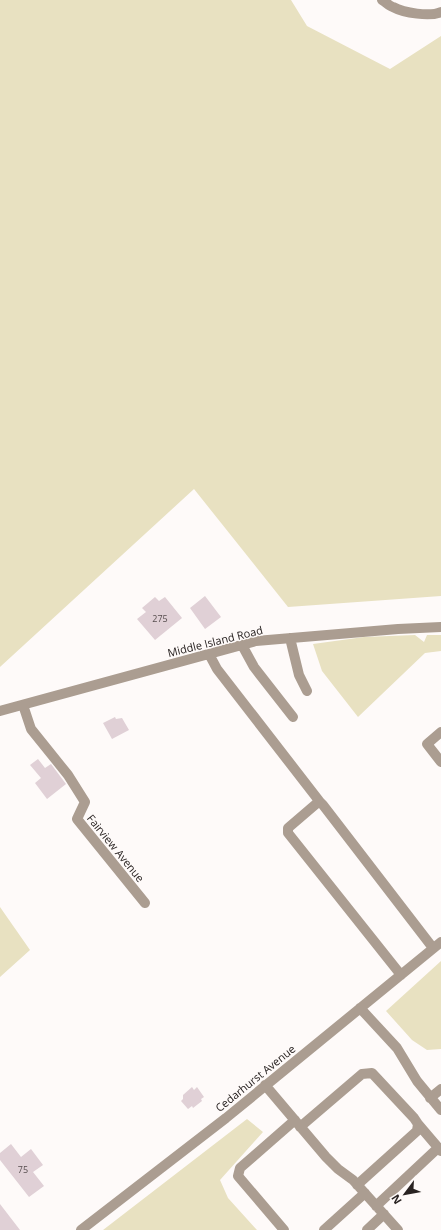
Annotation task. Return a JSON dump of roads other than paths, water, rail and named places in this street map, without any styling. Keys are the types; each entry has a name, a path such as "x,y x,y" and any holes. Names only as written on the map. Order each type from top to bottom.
{"street":[{"path":"382,0 393,7 413,13 436,14 441,12"},
{"name":"Middle Island Road","path":"0,711 256,641 441,627"},
{"path":"290,638 299,675 307,691"},
{"path":"242,644 254,667 293,717"},
{"path":"209,654 222,675 320,802 437,945"},
{"name":"Fairview Avenue","path":"23,705 31,730 68,775 85,802 77,819 145,903"},
{"path":"441,732 426,744 441,762"},
{"path":"320,802 288,828 288,833 401,975"},
{"name":"Cedarhurst Avenue","path":"81,1230 265,1086 437,945"},
{"path":"360,1008 397,1048 417,1081 441,1110"},
{"path":"284,1230 238,1176 240,1168 362,1074 372,1073 391,1092 440,1149 376,1206"},
{"path":"265,1086 326,1157 365,1193 398,1230"},
{"path":"430,1098 441,1089"},
{"path":"357,1185 416,1131 418,1124"},
{"path":"324,1230 365,1193"},
{"path":"366,1230 384,1214"}]}
